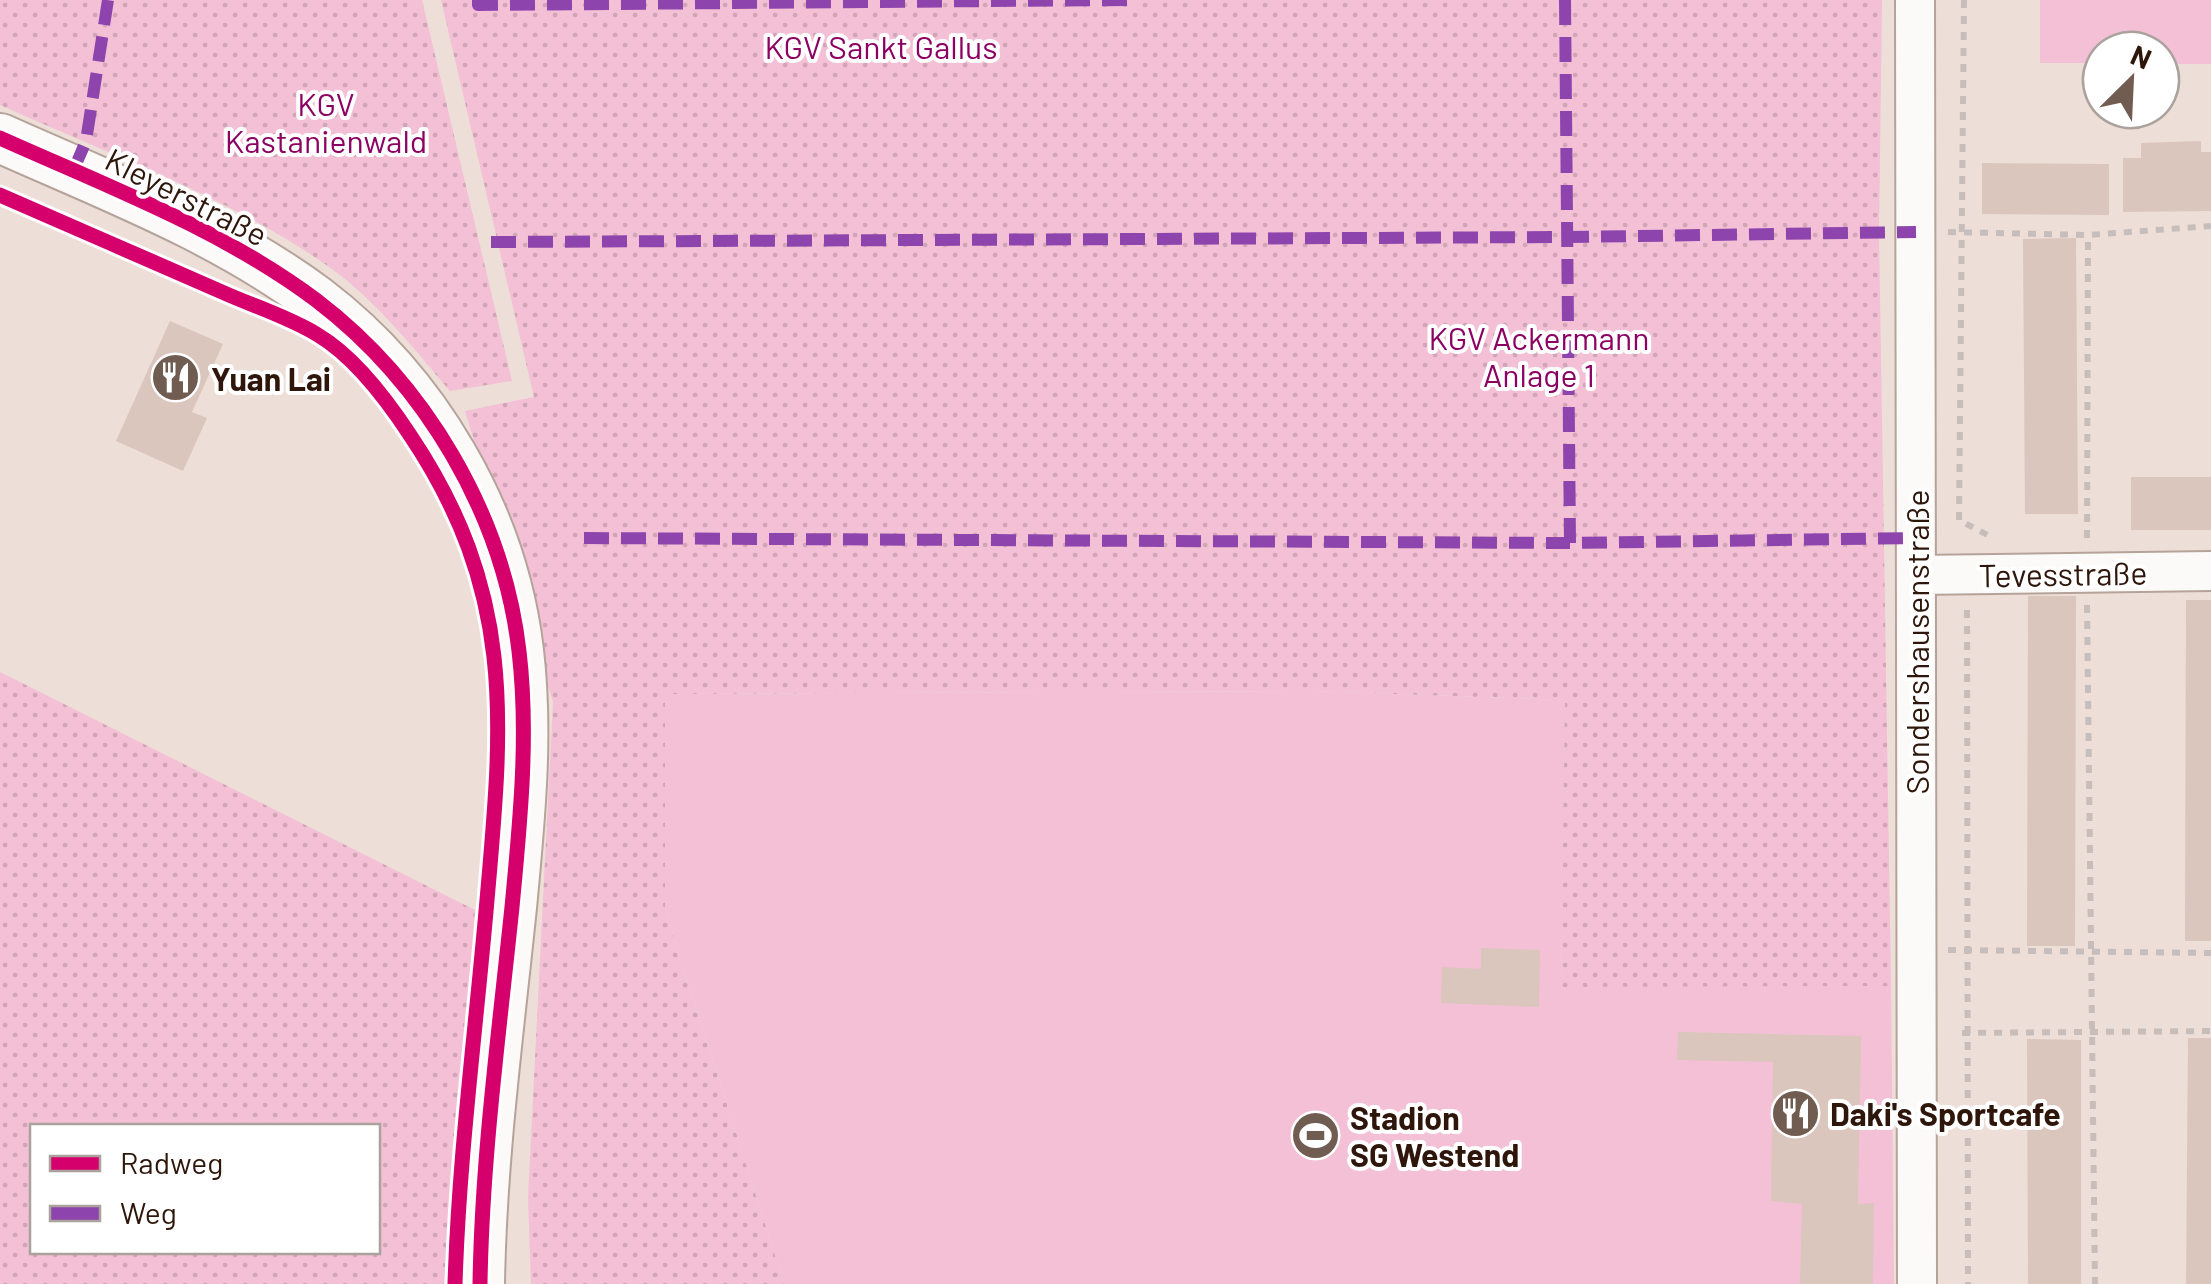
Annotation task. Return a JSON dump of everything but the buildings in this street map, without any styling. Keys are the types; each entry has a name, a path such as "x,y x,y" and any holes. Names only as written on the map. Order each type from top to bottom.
{"street":[{"name":"Sondershausenstraße","path":"1915,0 1917,1284"},
{"name":"Kleyerstraße","path":"0,138 219,239 316,300 352,330 422,406 480,509 510,600 519,649 524,722 516,860 481,1212 480,1284"},
{"name":"Tevesstraße","path":"1916,575 2211,571"}],"path":[{"path":"1964,0 1959,520 1997,540 1992,589 1967,605 1968,1284"},
{"path":"1916,232 2088,235 2211,226"},
{"path":"2088,235 2087,573 2093,951 2090,1031 2095,1284"},
{"path":"1916,950 2211,953"},
{"path":"1916,1034 2211,1030"}],"green space":[{"name":"KGV Kastanienwald","path":"0,0 422,0 512,381 450,391 370,301 302,249 175,181 0,105"},
{"name":"KGV Ackermann Anlage 1","path":"441,0 1882,0 1879,233 1891,986 1561,987 1565,700 1311,691 665,694 665,909 784,1284 531,1284 528,1198 553,702 465,411 534,397"},
{"path":"2040,0 2211,0 2211,64 2181,64 2181,30 2081,30 2081,63 2040,63"},
{"path":"0,672 475,910 444,1284 0,1284"},
{"name":"Stadion SG Westend","path":"1311,691 1566,700 1561,986 1891,986 1894,1284 784,1284 665,909 664,694"}],"marked path":[{"path":"74,169 86,141 108,0"},
{"path":"478,0 478,5 1130,0"},
{"path":"1565,0 1570,543 1916,538"},
{"path":"491,242 1916,232"},
{"path":"584,538 1570,543"}],"cycle path":[{"path":"0,138 202,230 242,251 316,300 355,333 424,411 476,502 496,550 510,600 519,651 523,715 520,811 488,1143 480,1284"},
{"path":"0,195 283,317 332,344 369,380 410,435 444,493 469,549 485,604 494,659 497,774 455,1284"}],"place":[{"name":"Yuan Lai","path":"176,378"},
{"name":"Daki's Sportcafe","path":"1795,1113"},
{"name":"Stadion SG Westend","path":"1315,1135"}],"park label":[{"name":"KGV Sankt Gallus","path":"881,46"}]}
